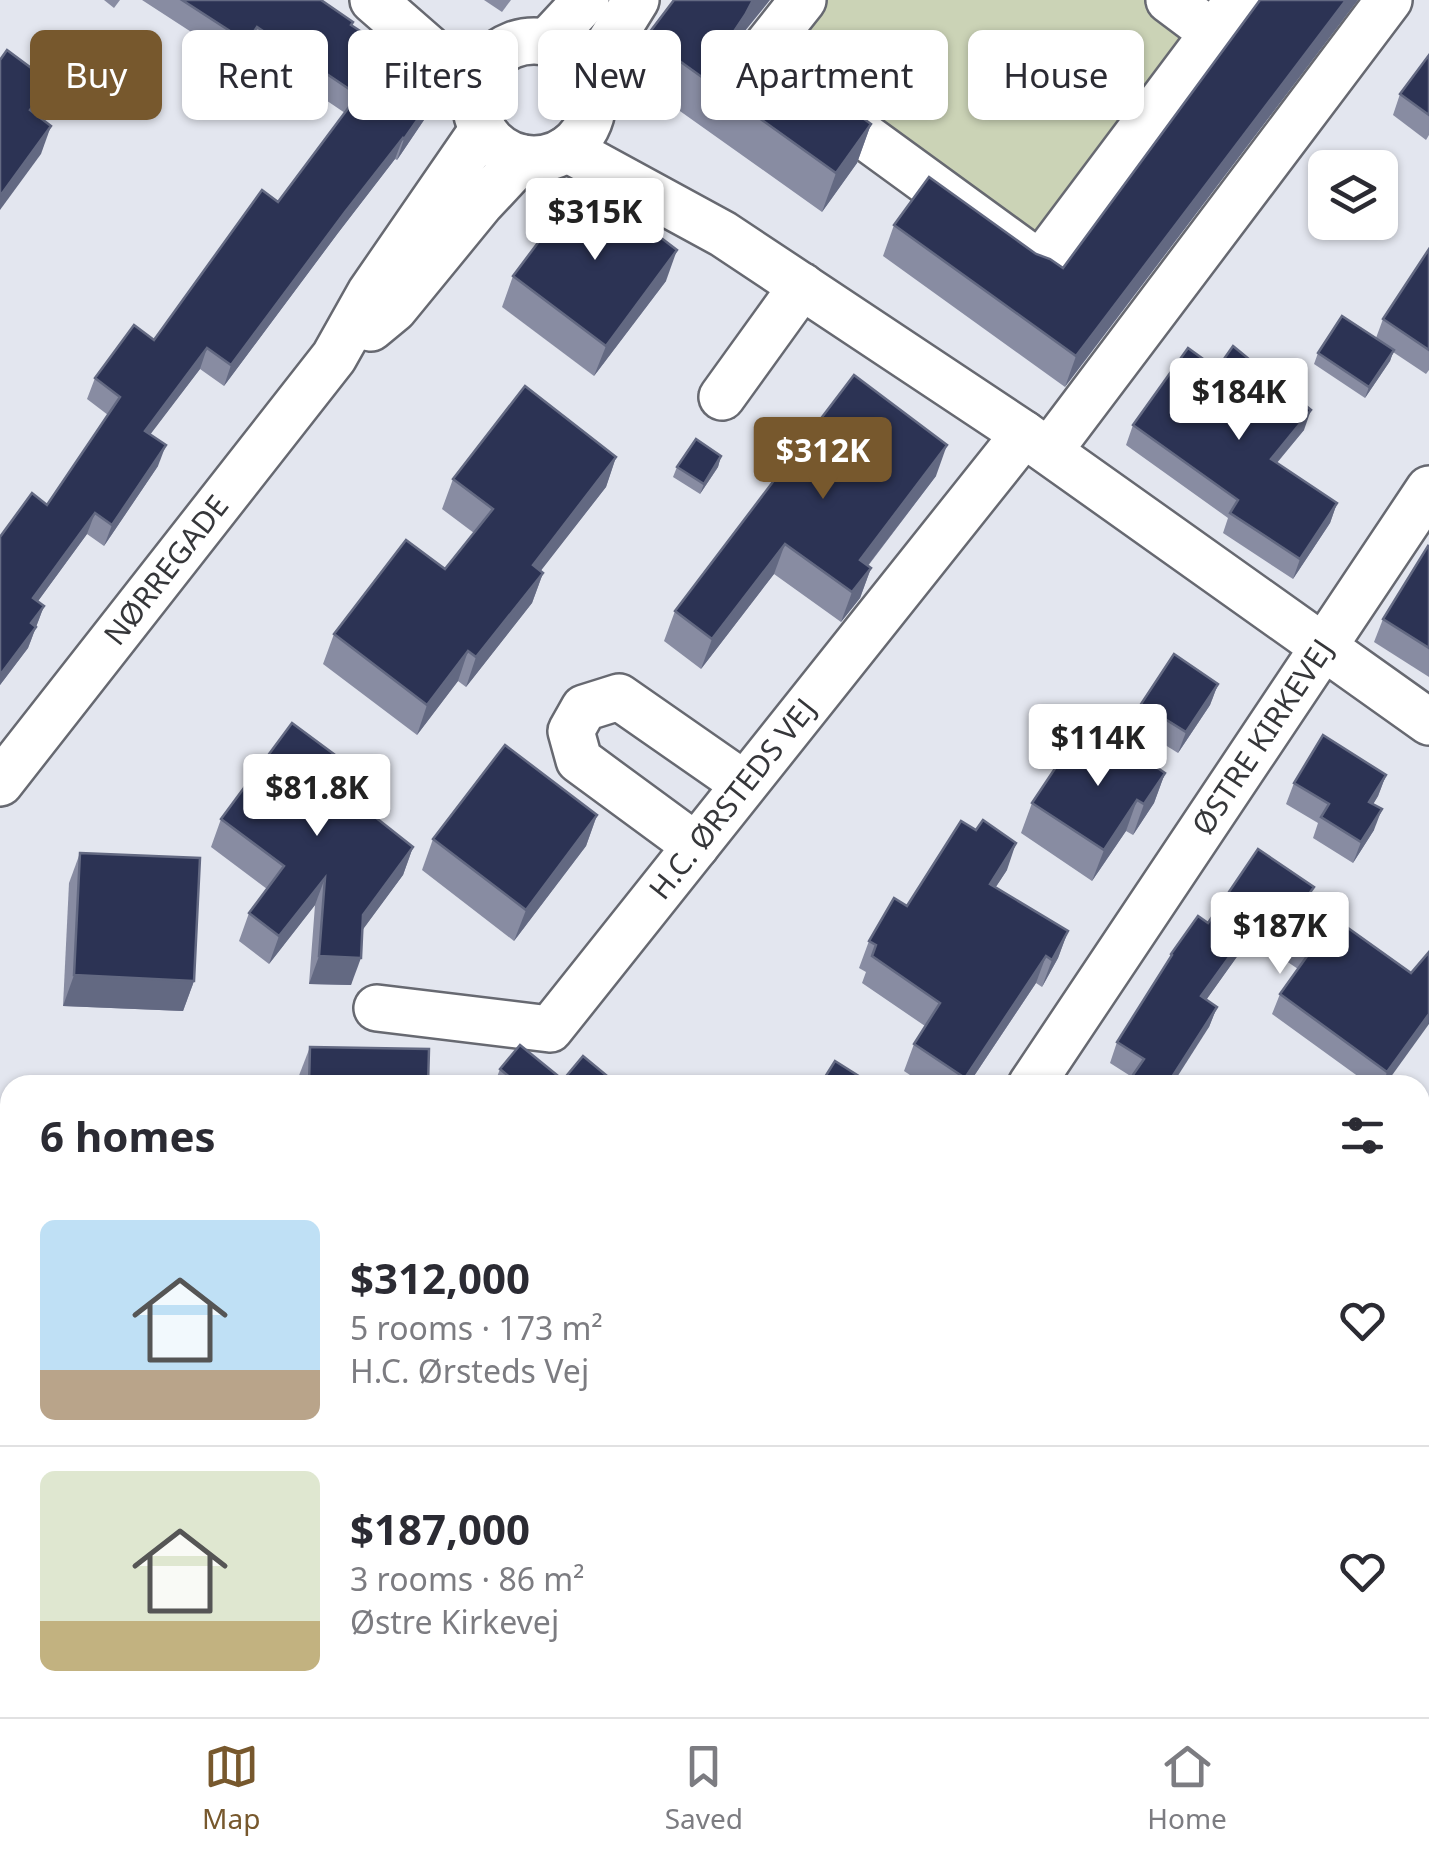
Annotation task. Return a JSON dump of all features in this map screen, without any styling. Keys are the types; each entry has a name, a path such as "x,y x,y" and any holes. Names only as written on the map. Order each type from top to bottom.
{"street":[{"path":"373,0 410,30"},
{"path":"392,0 423,30"},
{"path":"558,30 586,0"},
{"path":"617,30 636,0"},
{"path":"802,0 757,58 1040,264 1226,17 1169,0"},
{"name":"H.C. ØRSTEDS VEJ","path":"377,1008 550,1029 744,784 1037,442 1389,0"},
{"name":"NØRREGADE","path":"0,783 334,357 468,120"},
{"path":"490,120 493,142 523,158 553,156 578,135 586,120"},
{"path":"578,135 1037,442 1429,722"},
{"name":"NØRREGADE","path":"334,357 394,310 480,204 523,158"},
{"path":"722,397 802,286"},
{"name":"ØSTRE KIRKEVEJ","path":"1037,1075 1429,489"},
{"path":"696,846 580,760 571,730 584,708 619,697 744,784"}],"green space":[{"path":"803,0 1169,0 1213,33 1040,264 842,120 948,120 948,30 779,30"}],"building":[{"path":"182,0 321,0 359,30 348,30 348,88 328,75 328,30 228,30"},
{"path":"674,0 753,0 735,30 701,30 701,76 681,62 681,30 651,30"},
{"path":"1260,0 1346,0 1076,356 894,225 929,177 1036,254 1063,268"},
{"path":"7,50 30,67 30,120 43,120 51,126 0,196 0,60"},
{"path":"1429,55 1429,115 1400,94"},
{"path":"348,108 348,120 417,120 231,365 207,348 145,431 166,445 112,525 95,513 33,598 44,606 31,623 36,627 0,675 0,537 32,493 47,505 120,397 95,378 134,325 154,340 262,190 278,202"},
{"path":"762,120 865,120 871,124 836,173"},
{"path":"585,180 677,250 606,346 513,276"},
{"path":"1429,249 1429,350 1383,319"},
{"path":"1342,316 1394,350 1369,387 1318,353"},
{"path":"1233,346 1311,410 1271,459 1337,503 1300,559 1230,513 1238,500 1133,425 1188,348 1217,369"},
{"path":"854,375 947,445 860,560 871,568 852,592 785,544 712,639 675,611"},
{"path":"525,386 616,457 533,565 543,573 476,657 468,651 427,705 334,634 406,540 445,569 493,509 453,479"},
{"path":"696,439 721,456 704,484 677,467"},
{"path":"1429,547 1429,648 1383,619"},
{"path":"1174,654 1218,684 1186,732 1141,704"},
{"path":"292,723 385,792 370,813 413,847 363,915 361,958 319,956 325,878 279,936 249,913 284,866 221,819"},
{"path":"1099,728 1165,773 1144,804 1137,800 1104,850 1032,803 1064,755 1076,763"},
{"path":"1323,735 1386,775 1369,802 1382,809 1361,842 1321,817 1329,804 1294,783"},
{"path":"505,745 597,815 526,910 433,839"},
{"path":"983,820 1016,843 990,884 1068,931 1052,960 1046,956 967,1075 960,1075 914,1044 940,1003 872,956 876,945 869,941 894,898 907,906 961,821 976,830"},
{"path":"1258,849 1314,887 1306,898 1411,973 1429,952 1429,1014 1387,1072 1280,994 1310,952 1258,917 1201,996 1217,1007 1173,1075 1133,1075 1144,1059 1117,1042 1198,916 1208,923"},
{"path":"80,853 200,858 194,981 74,975"},
{"path":"520,1045 557,1075 507,1075 500,1069"},
{"path":"310,1047 429,1049 428,1075 309,1075"},
{"path":"583,1056 606,1075 567,1075"},
{"path":"835,1061 857,1075 826,1075"}]}
